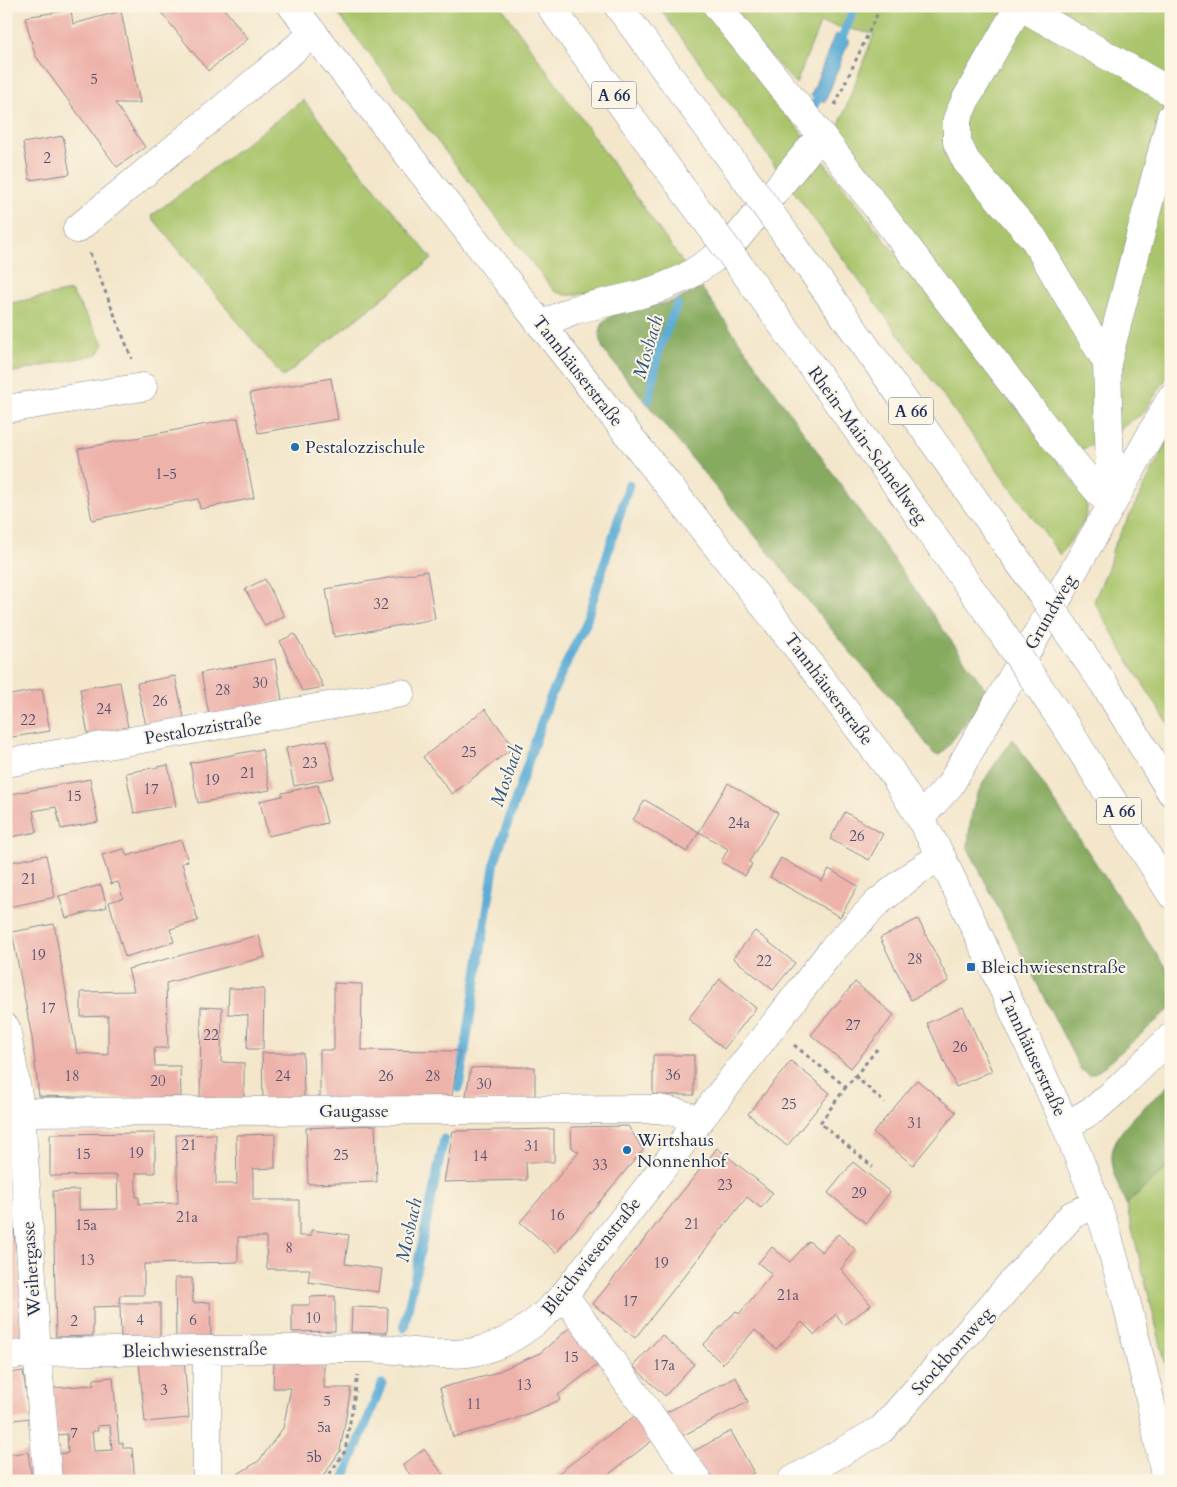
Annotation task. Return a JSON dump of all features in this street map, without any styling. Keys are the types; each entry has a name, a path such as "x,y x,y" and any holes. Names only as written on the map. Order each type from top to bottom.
{"main road":[{"name":"Tannhäuserstraße","path":"292,6 542,326 800,651 891,771 920,818 990,960 1066,1126 1098,1204 1126,1300 1148,1390 1166,1481"},
{"name":"Rhein-Main-Schnellweg","path":"550,6 750,280 994,621 1067,728 1171,894"},
{"name":"A 66","path":"618,6 790,240 1033,582 1106,687 1171,792"},
{"path":"717,6 821,136 1052,434 1111,506"},
{"path":"1107,363 1034,239 966,161 957,142 957,119 966,98 1019,6 1171,92"},
{"path":"77,229 314,33"},
{"path":"1111,506 1107,363 1171,117"},
{"path":"542,326 574,310 658,290 686,277 713,259 736,238 821,136"},
{"path":"6,409 142,387"},
{"name":"Grundweg","path":"920,818 950,785 1171,398"},
{"name":"Pestalozzistraße","path":"6,763 401,693"},
{"name":"Bleichwiesenstraße","path":"6,1356 37,1352 362,1348 382,1348 439,1354 474,1352 498,1344 525,1330 546,1314 564,1295 832,950 878,902 940,856"},
{"name":"Weihergasse","path":"6,1028 48,1481"},
{"path":"1066,1126 1096,1108 1171,1037"},
{"name":"Gaugasse","path":"13,1113 659,1110 679,1113 700,1120"},
{"name":"Stockbornweg","path":"791,1481 882,1429 1072,1215 1098,1204"},
{"path":"564,1295 698,1481"},
{"path":"207,1350 207,1476"}],"path":[{"path":"821,136 881,6"},
{"path":"77,229 89,249 142,387"},
{"path":"773,1027 846,1087"},
{"path":"873,1167 820,1123 846,1087 879,1047"},
{"path":"855,1076 885,1103"},
{"path":"325,1481 345,1451 362,1348"}],"green space":[{"path":"332,6 501,6 688,270 645,282 576,295 565,295 554,291"},
{"path":"658,6 702,6 1086,497 1087,509 1084,522 1060,555"},
{"path":"724,6 1171,6 1171,371 1143,413 1101,442 1072,453 835,136 874,34 820,23 796,84"},
{"path":"303,100 432,259 283,377 151,216"},
{"path":"701,287 988,693 942,754 934,754 885,689 855,658 604,351 600,337 602,326 608,318 617,313 675,300"},
{"path":"71,291 104,344 98,354 6,374 6,304"},
{"path":"1171,434 1171,728 1129,662 1094,601 1109,566 1113,548"},
{"path":"1013,739 1171,976 1171,1008 1100,1070 1090,1075 1081,1070 968,848 972,814 977,795 989,773"},
{"path":"1171,1083 1171,1164 1126,1204 1113,1167 1112,1155 1114,1146 1126,1126 1135,1116"},
{"path":"1171,1164 1171,1386 1126,1204"}],"water":[{"path":"835,34 849,40 825,102 811,96"}],"building":[{"path":"156,6 222,6 248,39 208,71"},
{"path":"71,10 73,24 121,11 140,103 115,103 145,147 117,167 35,55 25,17"},
{"path":"63,136 70,174 30,180 23,143"},
{"path":"331,378 338,419 258,433 250,393"},
{"path":"238,418 254,498 200,509 198,499 92,520 78,449"},
{"path":"427,571 435,619 334,637 326,589"},
{"path":"265,579 284,616 265,626 245,589"},
{"path":"295,634 324,687 302,691 280,641"},
{"path":"6,652 10,669 6,670"},
{"path":"275,659 282,700 209,714 201,673"},
{"path":"175,676 184,718 146,726 137,683"},
{"path":"120,682 128,728 88,735 80,689"},
{"path":"42,689 50,731 6,738 6,696"},
{"path":"485,709 514,747 452,794 423,757"},
{"path":"327,740 334,778 294,786 286,748"},
{"path":"262,749 270,790 198,803 190,763"},
{"path":"168,765 176,806 134,813 126,773"},
{"path":"90,779 98,822 61,829 56,807 33,811 37,832 6,838 6,795"},
{"path":"728,783 778,813 749,862 752,864 745,876 721,862 728,849 699,832"},
{"path":"318,785 327,823 268,836 260,801 282,796 282,793"},
{"path":"645,800 699,832 687,852 633,820"},
{"path":"845,812 883,834 869,860 830,839"},
{"path":"181,840 188,861 182,863 198,921 170,929 174,942 125,957 109,902 123,898 118,882 111,884 102,855 124,849 127,856"},
{"path":"46,855 55,897 9,907 6,895 6,863"},
{"path":"781,858 822,881 829,869 858,886 840,917 770,877"},
{"path":"101,885 107,907 66,918 59,896"},
{"path":"918,919 949,981 911,1000 880,938"},
{"path":"54,924 77,1053 108,1055 108,1016 81,1017 81,992 134,991 128,969 259,935 265,957 166,983 168,1048 154,1048 155,1066 180,1066 181,1097 109,1098 39,1096 32,1038 12,932"},
{"path":"755,931 795,963 773,990 733,958"},
{"path":"720,979 756,1008 724,1049 688,1019"},
{"path":"855,982 894,1015 851,1068 811,1035"},
{"path":"334,983 362,984 361,1050 460,1051 451,1101 320,1100 320,1050 334,1050"},
{"path":"229,988 264,989 263,1049 247,1049 248,1015 228,1014"},
{"path":"201,1007 222,1008 221,1062 244,1063 244,1099 200,1098"},
{"path":"963,1007 992,1071 956,1087 927,1023"},
{"path":"262,1053 303,1053 304,1099 263,1099"},
{"path":"653,1055 694,1055 694,1095 653,1095"},
{"path":"791,1061 830,1093 787,1146 748,1114"},
{"path":"535,1067 535,1101 465,1100 471,1068"},
{"path":"917,1080 956,1112 913,1165 873,1133"},
{"path":"375,1125 377,1182 308,1184 306,1128"},
{"path":"628,1126 643,1150 556,1253 520,1222 579,1152 572,1148 571,1127"},
{"path":"554,1129 554,1162 526,1162 527,1180 444,1182 453,1131"},
{"path":"155,1133 155,1173 136,1173 136,1197 139,1197 139,1204 178,1203 176,1135 216,1134 216,1184 237,1184 236,1135 275,1134 275,1168 253,1169 253,1200 299,1200 299,1236 311,1236 311,1230 349,1235 345,1264 382,1269 379,1292 308,1282 310,1269 267,1269 266,1237 238,1237 238,1262 144,1264 144,1295 120,1295 119,1303 160,1303 160,1337 121,1338 120,1306 93,1307 93,1336 56,1337 53,1191 79,1190 79,1210 118,1209 117,1175 50,1176 50,1134"},
{"path":"717,1148 773,1193 761,1208 747,1197 635,1338 593,1304"},
{"path":"6,1158 10,1173 6,1173"},
{"path":"853,1162 890,1192 866,1223 828,1193"},
{"path":"6,1197 9,1197 29,1341 6,1344"},
{"path":"838,1234 856,1250 841,1269 871,1305 844,1325 836,1314 815,1335 802,1322 776,1349 755,1330 722,1364 703,1345 736,1311 739,1314 772,1274 758,1263 772,1247 790,1262 809,1241 822,1252"},
{"path":"175,1278 192,1278 193,1303 210,1302 211,1337 176,1338"},
{"path":"335,1296 335,1331 292,1332 292,1305 310,1305 310,1297"},
{"path":"352,1307 388,1308 387,1333 351,1332"},
{"path":"575,1323 604,1360 558,1395 560,1400 510,1421 453,1437 440,1388 490,1375 540,1353"},
{"path":"662,1335 694,1364 665,1396 633,1366"},
{"path":"184,1359 189,1418 145,1422 139,1363"},
{"path":"274,1362 324,1362 324,1388 351,1388 340,1451 320,1481 226,1481 259,1461 283,1428 291,1388 273,1388"},
{"path":"23,1371 30,1418 6,1421 6,1374"},
{"path":"113,1377 119,1443 123,1443 123,1448 132,1448 135,1481 58,1481 55,1454 68,1453 67,1434 57,1435 53,1388 94,1385 94,1379","holes":["110,1425 112,1450 94,1451 92,1431 98,1431 97,1426"]},
{"path":"736,1377 748,1402 678,1438 665,1413"},
{"path":"640,1412 658,1436 600,1481 548,1481"},
{"path":"731,1431 754,1473 740,1481 708,1481 692,1452"},
{"path":"424,1449 448,1481 415,1481 403,1465"},
{"path":"28,1452 32,1481 6,1481 6,1455"}],"waterway":[{"name":"Mosbach","path":"838,48 855,6"},
{"name":"Mosbach","path":"813,108 822,88"},
{"name":"Mosbach","path":"649,399 659,349 677,304"},
{"name":"Mosbach","path":"459,1088 495,861 549,700 587,619 629,485"},
{"name":"Mosbach","path":"404,1328 444,1139"},
{"name":"Mosbach","path":"343,1481 382,1384"}],"place":[{"name":"Pestalozzischule","path":"295,447"},
{"name":"Bleichwiesenstraße","path":"971,967"},
{"name":"Wirtshaus Nonnenhof","path":"627,1150"}]}
